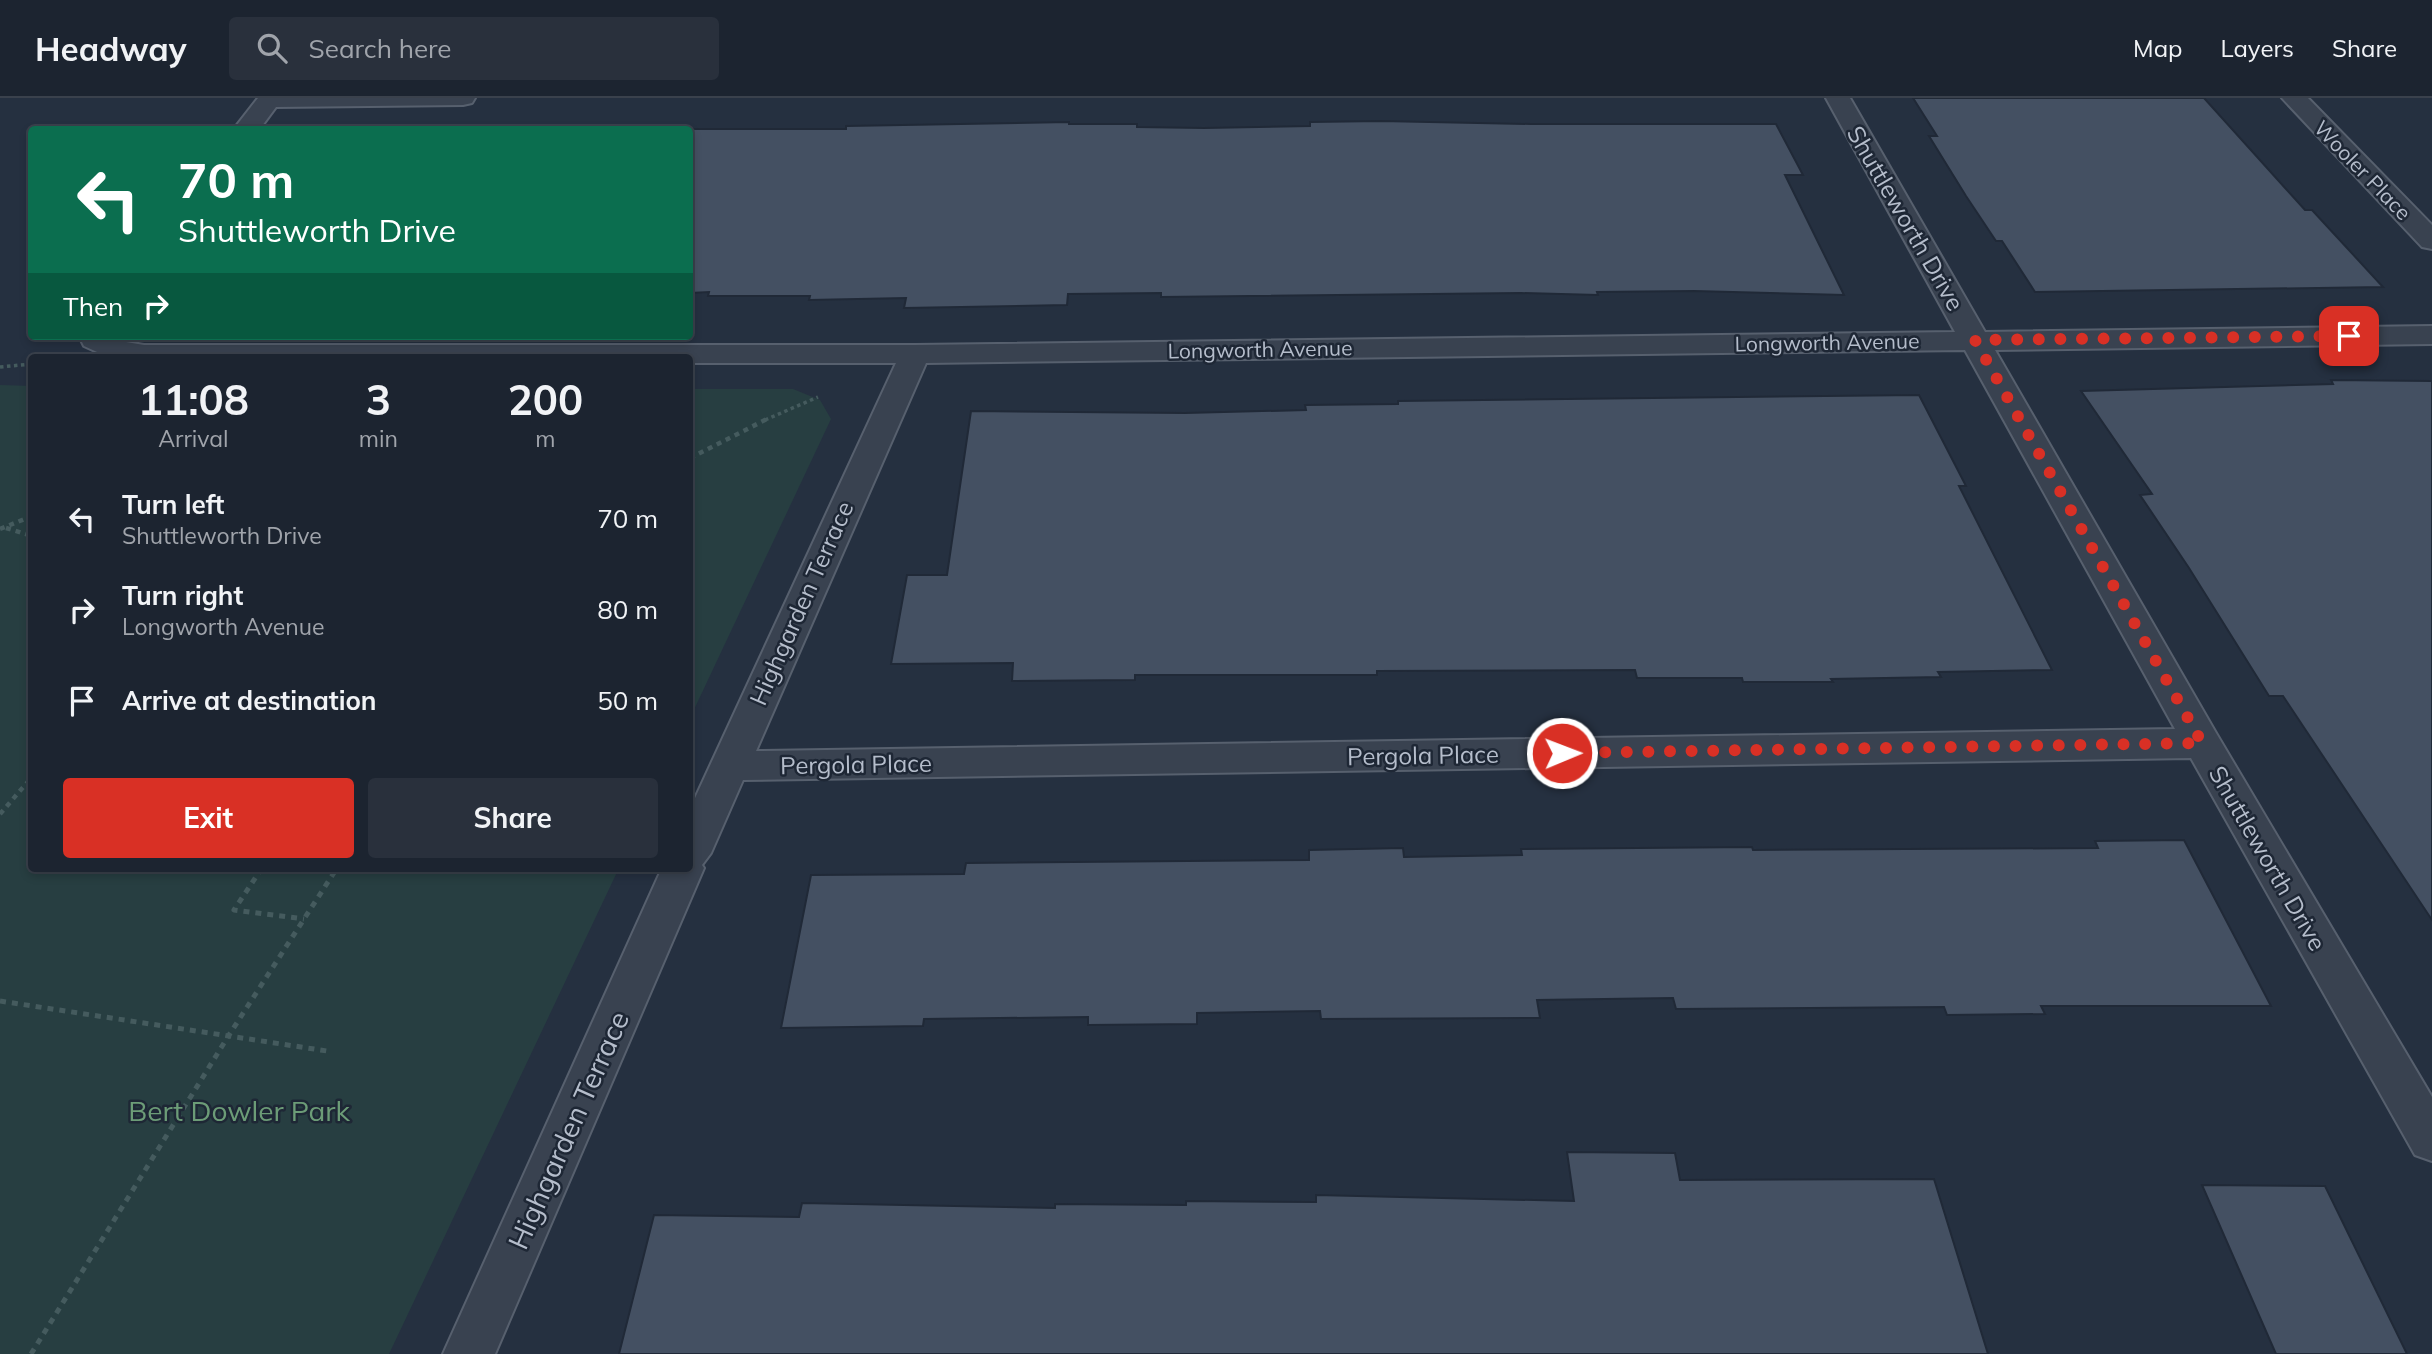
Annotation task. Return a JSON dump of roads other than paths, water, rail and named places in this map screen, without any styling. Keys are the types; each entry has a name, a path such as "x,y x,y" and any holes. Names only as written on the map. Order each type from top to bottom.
{"street":[{"path":"248,126 270,99 463,98"},
{"name":"Shuttleworth Drive","path":"1838,98 2202,743 2432,1140"},
{"name":"Wooler Place","path":"2294,98 2432,241"},
{"name":"Longworth Avenue","path":"95,340 112,349 144,354 915,354 2432,335"},
{"name":"Highgarden Terrace","path":"693,846 915,354"},
{"name":"Pergola Place","path":"727,766 2202,743"},
{"name":"Highgarden Terrace","path":"469,1354 681,872"}],"park label":[{"name":"Bert Dowler Park","path":"239,1110"}]}
